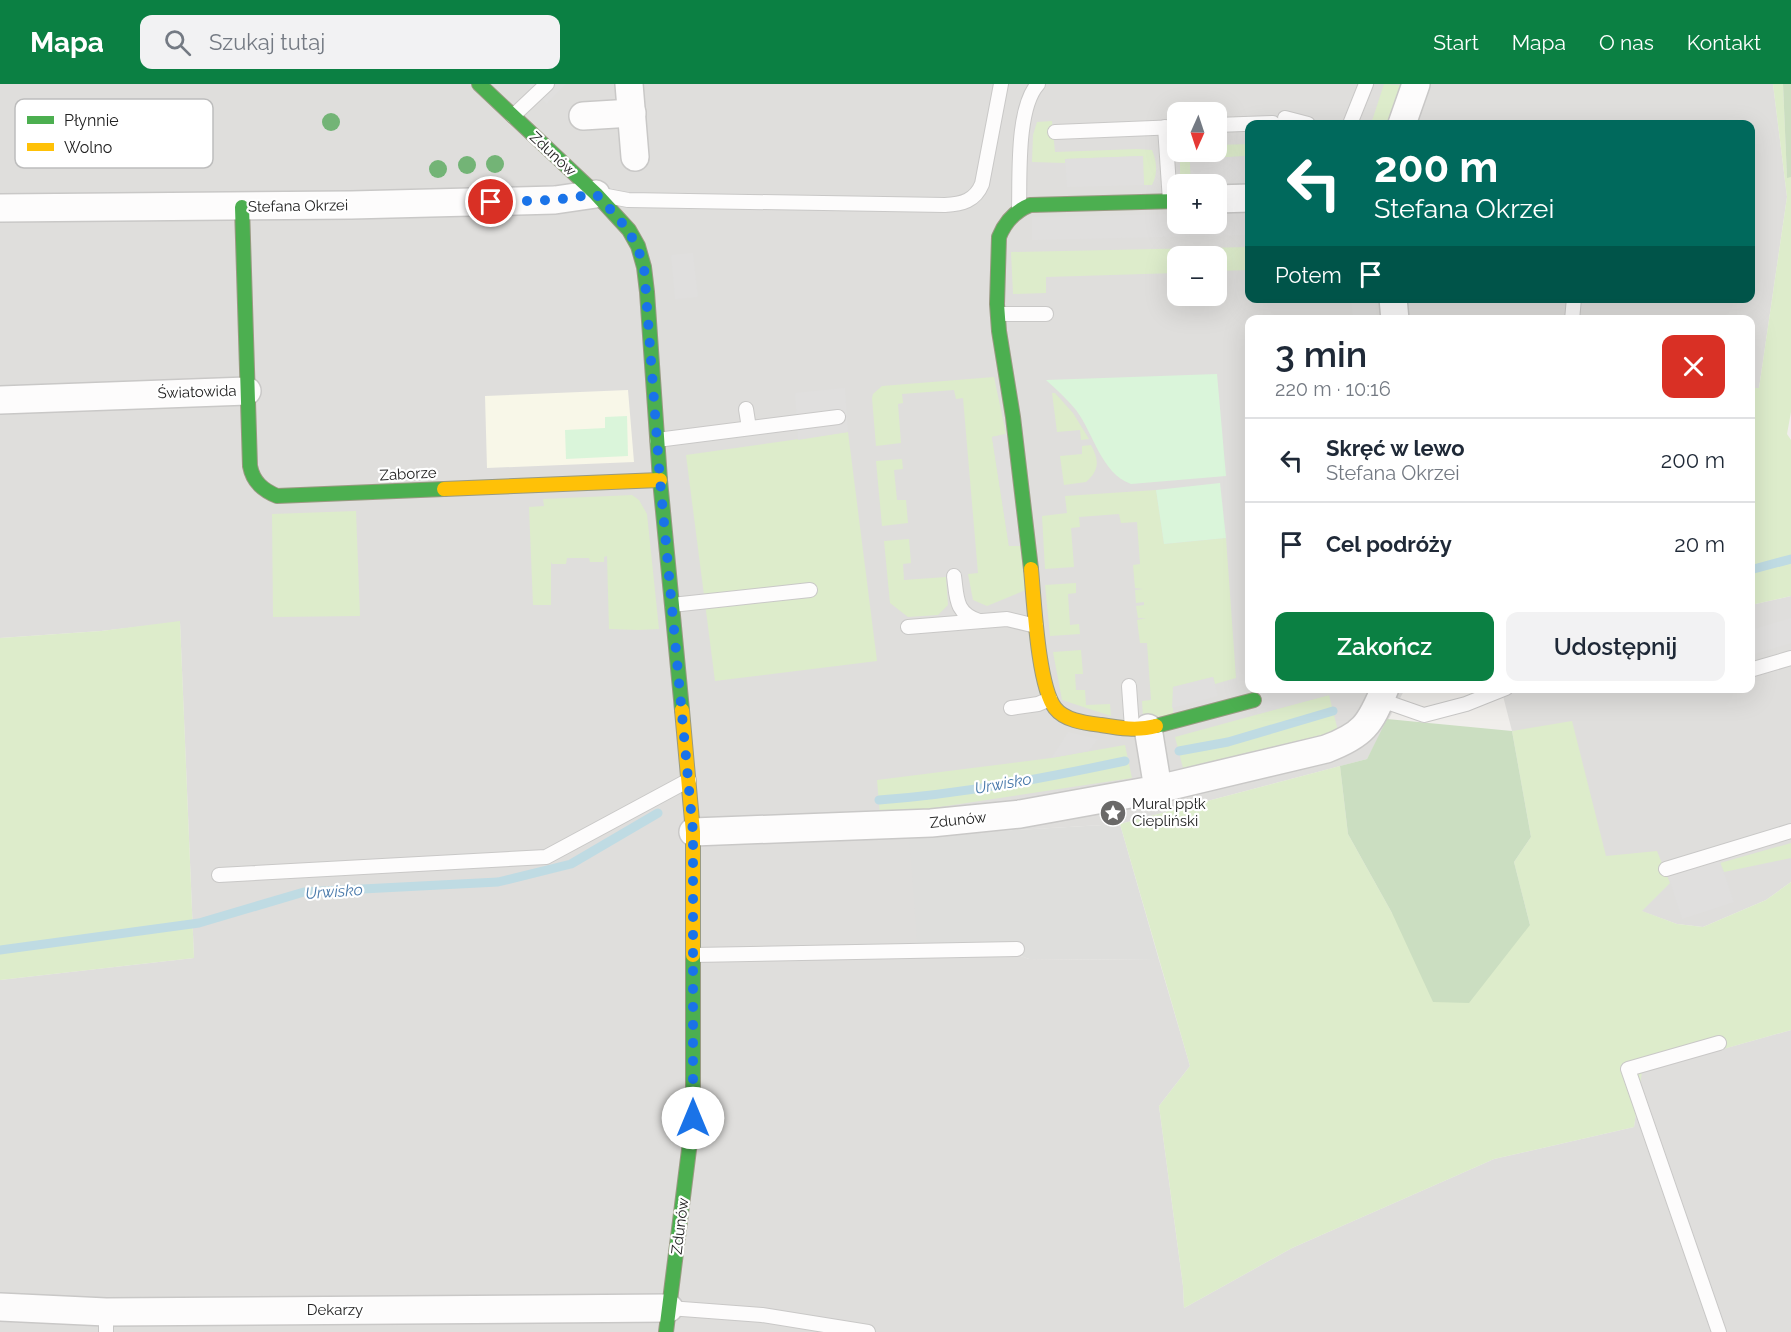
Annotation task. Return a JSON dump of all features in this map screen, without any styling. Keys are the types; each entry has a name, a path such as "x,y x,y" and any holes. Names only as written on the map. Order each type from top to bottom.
{"street":[{"name":"Zdunów","path":"479,84 596,194 629,230 638,246 644,267 660,480 693,832 693,1118 668,1320"},
{"path":"629,84 635,157"},
{"path":"1403,120 1416,84"},
{"path":"583,116 632,113"},
{"name":"Stefana Okrzei","path":"0,208 242,207 555,200 596,194"},
{"path":"1227,199 1245,198"},
{"path":"1167,201 1030,206 1019,209 1006,223 999,237 998,314 1004,372 1015,430 1044,684 1050,699 1061,714 1070,719 1097,726 1140,728 1254,700"},
{"name":"Światowida","path":"0,400 247,391 242,207"},
{"name":"Zaborze","path":"247,391 251,472 253,478 263,489 277,496 660,480"},
{"name":"Zdunów","path":"693,832 931,823 1020,814 1158,789 1326,749 1350,740 1370,721 1383,694"},
{"path":"1140,728 1158,789"},
{"name":"Dekarzy","path":"0,1307 106,1322 668,1320"}],"lane":[{"path":"513,116 547,84"},
{"path":"596,194 628,200 963,204 978,193 982,184 1001,84"},
{"path":"1019,209 1023,123 1038,84"},
{"path":"1352,120 1366,84"},
{"path":"1227,124 1245,123"},
{"path":"1055,132 1167,127"},
{"path":"998,314 1046,314"},
{"path":"746,409 749,428"},
{"path":"657,440 838,417"},
{"path":"954,576 960,608 966,615 981,622"},
{"path":"672,605 810,590"},
{"path":"1007,619 1035,601"},
{"path":"908,627 1007,619 1038,626"},
{"path":"1755,669 1791,658"},
{"path":"1129,686 1140,728"},
{"path":"1383,694 1424,715 1466,704 1494,693"},
{"path":"1011,708 1038,704 1050,699"},
{"path":"219,875 546,857 689,780"},
{"path":"1666,869 1791,831"},
{"path":"693,955 1017,949"},
{"path":"1719,1043 1628,1069 1719,1332"},
{"path":"668,1320 762,1315 868,1332"}],"shaded area":[{"path":"0,84 1773,84 1787,197 1759,388 1755,388 1755,315 1245,315 1245,693 1403,693 1367,759 1120,824 909,836 1010,952 1029,959 1159,960 1190,1066 1159,1106 1184,1308 1292,1248 1494,1159 1634,1127 1641,1072 1791,1030 1791,1332 0,1332 0,980 194,958 180,622 101,631 0,638"},
{"path":"527,84 566,84 547,104"},
{"path":"1143,156 1144,185 1067,187 1065,159"},
{"path":"1245,156 1245,183 1227,183 1227,174 1191,174 1190,162 1227,162 1227,157"},
{"path":"1245,212 1245,235 1032,240 1032,217 1167,214 1167,234 1227,234 1227,213"},
{"path":"693,253 698,297 675,299 671,255"},
{"path":"1351,303 1375,303 1377,315 1353,315"},
{"path":"845,388 848,432 798,440 795,393"},
{"path":"628,390 634,462 487,468 485,396"},
{"path":"1006,434 1020,546 1009,546 992,437"},
{"path":"1791,596 1791,882 1766,900 1703,927 1677,924 1641,911 1512,731 1503,696 1504,693 1755,693 1755,604"},
{"path":"1791,618 1791,643 1755,654 1755,629"},
{"path":"1213,677 1218,696 1172,708 1173,687"},
{"path":"1252,693 1332,693 1329,695 1258,714"},
{"path":"1068,732 1098,739 1089,751 1051,758"},
{"path":"1120,824 1159,960 1029,959 1010,952 918,954 909,836"},
{"path":"1717,853 1734,902 1682,919 1666,869"}],"green space":[{"path":"1384,84 1400,85 1389,120 1372,120"},
{"path":"1773,84 1783,84 1787,177 1791,177 1791,412 1787,434 1791,440 1791,596 1755,604 1755,388 1759,388 1787,197"},
{"path":"1783,84 1791,84 1791,177 1787,178"},
{"path":"1052,121 1055,152 1152,150 1156,168 1152,185 1144,185 1142,156 1065,159 1065,163 1032,162 1033,135 1037,122"},
{"path":"1245,144 1245,156 1227,157 1227,145"},
{"path":"1180,162 1190,162 1191,174 1180,174"},
{"path":"1227,247 1245,247 1245,270 1227,271"},
{"path":"1167,249 1167,273 1046,277 1046,293 1013,294 1011,252"},
{"path":"1217,374 1226,476 1131,484 1112,471 1076,410 1046,380"},
{"path":"994,377 1006,434 992,437 1009,546 1020,546 1026,590 987,606 973,600 968,574 978,573 963,398 956,399 954,390 902,394 903,403 898,404 901,443 876,446 872,398 882,386"},
{"path":"1052,393 1055,393 1073,413 1089,439 1081,440 1080,430 1057,432"},
{"path":"627,416 628,456 566,459 565,430 605,428 605,417"},
{"path":"848,432 877,661 715,681 686,455"},
{"path":"1091,445 1096,455 1097,465 1091,478 1086,482 1064,485 1060,456 1082,454 1082,446"},
{"path":"902,459 903,469 894,470 897,500 906,500 908,523 882,526 876,461"},
{"path":"1220,483 1226,538 1164,544 1156,490"},
{"path":"1156,490 1164,544 1226,538 1236,678 1215,684 1213,677 1173,687 1173,716 1143,717 1142,701 1151,700 1147,643 1140,643 1137,620 1146,618 1138,618 1136,606 1144,605 1144,602 1136,603 1135,590 1143,589 1135,588 1133,565 1140,564 1137,522 1121,523 1119,514 1079,517 1080,527 1071,528 1074,567 1045,569 1042,516 1067,513 1065,496"},
{"path":"632,495 639,500 647,514 659,629 609,629 607,556 604,557 604,562 590,562 589,558 567,558 566,564 552,564 551,562 551,605 533,605 529,507 544,506 543,499"},
{"path":"356,511 360,616 273,617 272,514"},
{"path":"909,539 911,563 903,564 904,580 946,577 948,605 938,615 908,617 890,603 884,541"},
{"path":"1076,583 1076,593 1068,594 1070,625 1079,624 1080,634 1050,636 1045,585"},
{"path":"180,621 194,958 0,980 0,638 101,631"},
{"path":"1081,650 1083,674 1075,674 1076,690 1085,690 1086,705 1110,704 1111,716 1062,700 1053,652"},
{"path":"1467,693 1505,693 1503,696"},
{"path":"1329,695 1338,731 1183,768 1175,737"},
{"path":"1387,719 1512,731 1531,837 1514,862 1530,925 1469,1003 1433,1002 1392,913 1348,834 1340,766 1367,759"},
{"path":"1572,721 1606,856 1657,851 1670,883 1642,911 1677,924 1703,927 1766,900 1791,882 1791,1030 1642,1072 1634,1127 1494,1159 1292,1248 1184,1308 1159,1106 1190,1066 1120,824 1340,766 1348,834 1392,913 1530,925 1514,862 1531,837 1512,731"},
{"path":"1125,745 1132,778 880,816 877,780 1051,758"},
{"path":"1791,843 1791,858 1724,872 1720,863"}],"waterway":[{"name":"Urwisko","path":"1755,569 1791,559"},
{"name":"Urwisko","path":"1179,751 1228,742 1333,711"},
{"name":"Urwisko","path":"879,800 1003,785 1125,761"},
{"name":"Urwisko","path":"0,950 199,923 304,892 498,882 571,864 658,813"}],"traffic: fast":[{"path":"479,84 596,194 629,230 638,246 644,267 647,292 660,480 682,710"},
{"path":"1031,569 1013,417 999,331 997,304 999,237 1011,218 1030,205 1167,201"},
{"path":"242,207 250,466 256,481 277,496 444,489"},
{"path":"1156,726 1254,700"},
{"path":"666,1332 693,1118 693,955"}],"traffic: slow":[{"path":"444,489 660,480"},
{"path":"1031,569 1035,621 1044,681 1055,708 1064,716 1076,721 1128,728 1156,726"},
{"path":"682,710 693,832 693,955"}],"place":[{"name":"Mural ppłk Ciepliński","path":"1113,813"}],"route":[{"path":"491,202 555,200 596,194 629,230 638,246 644,267 660,480 693,832 693,1118"}]}
